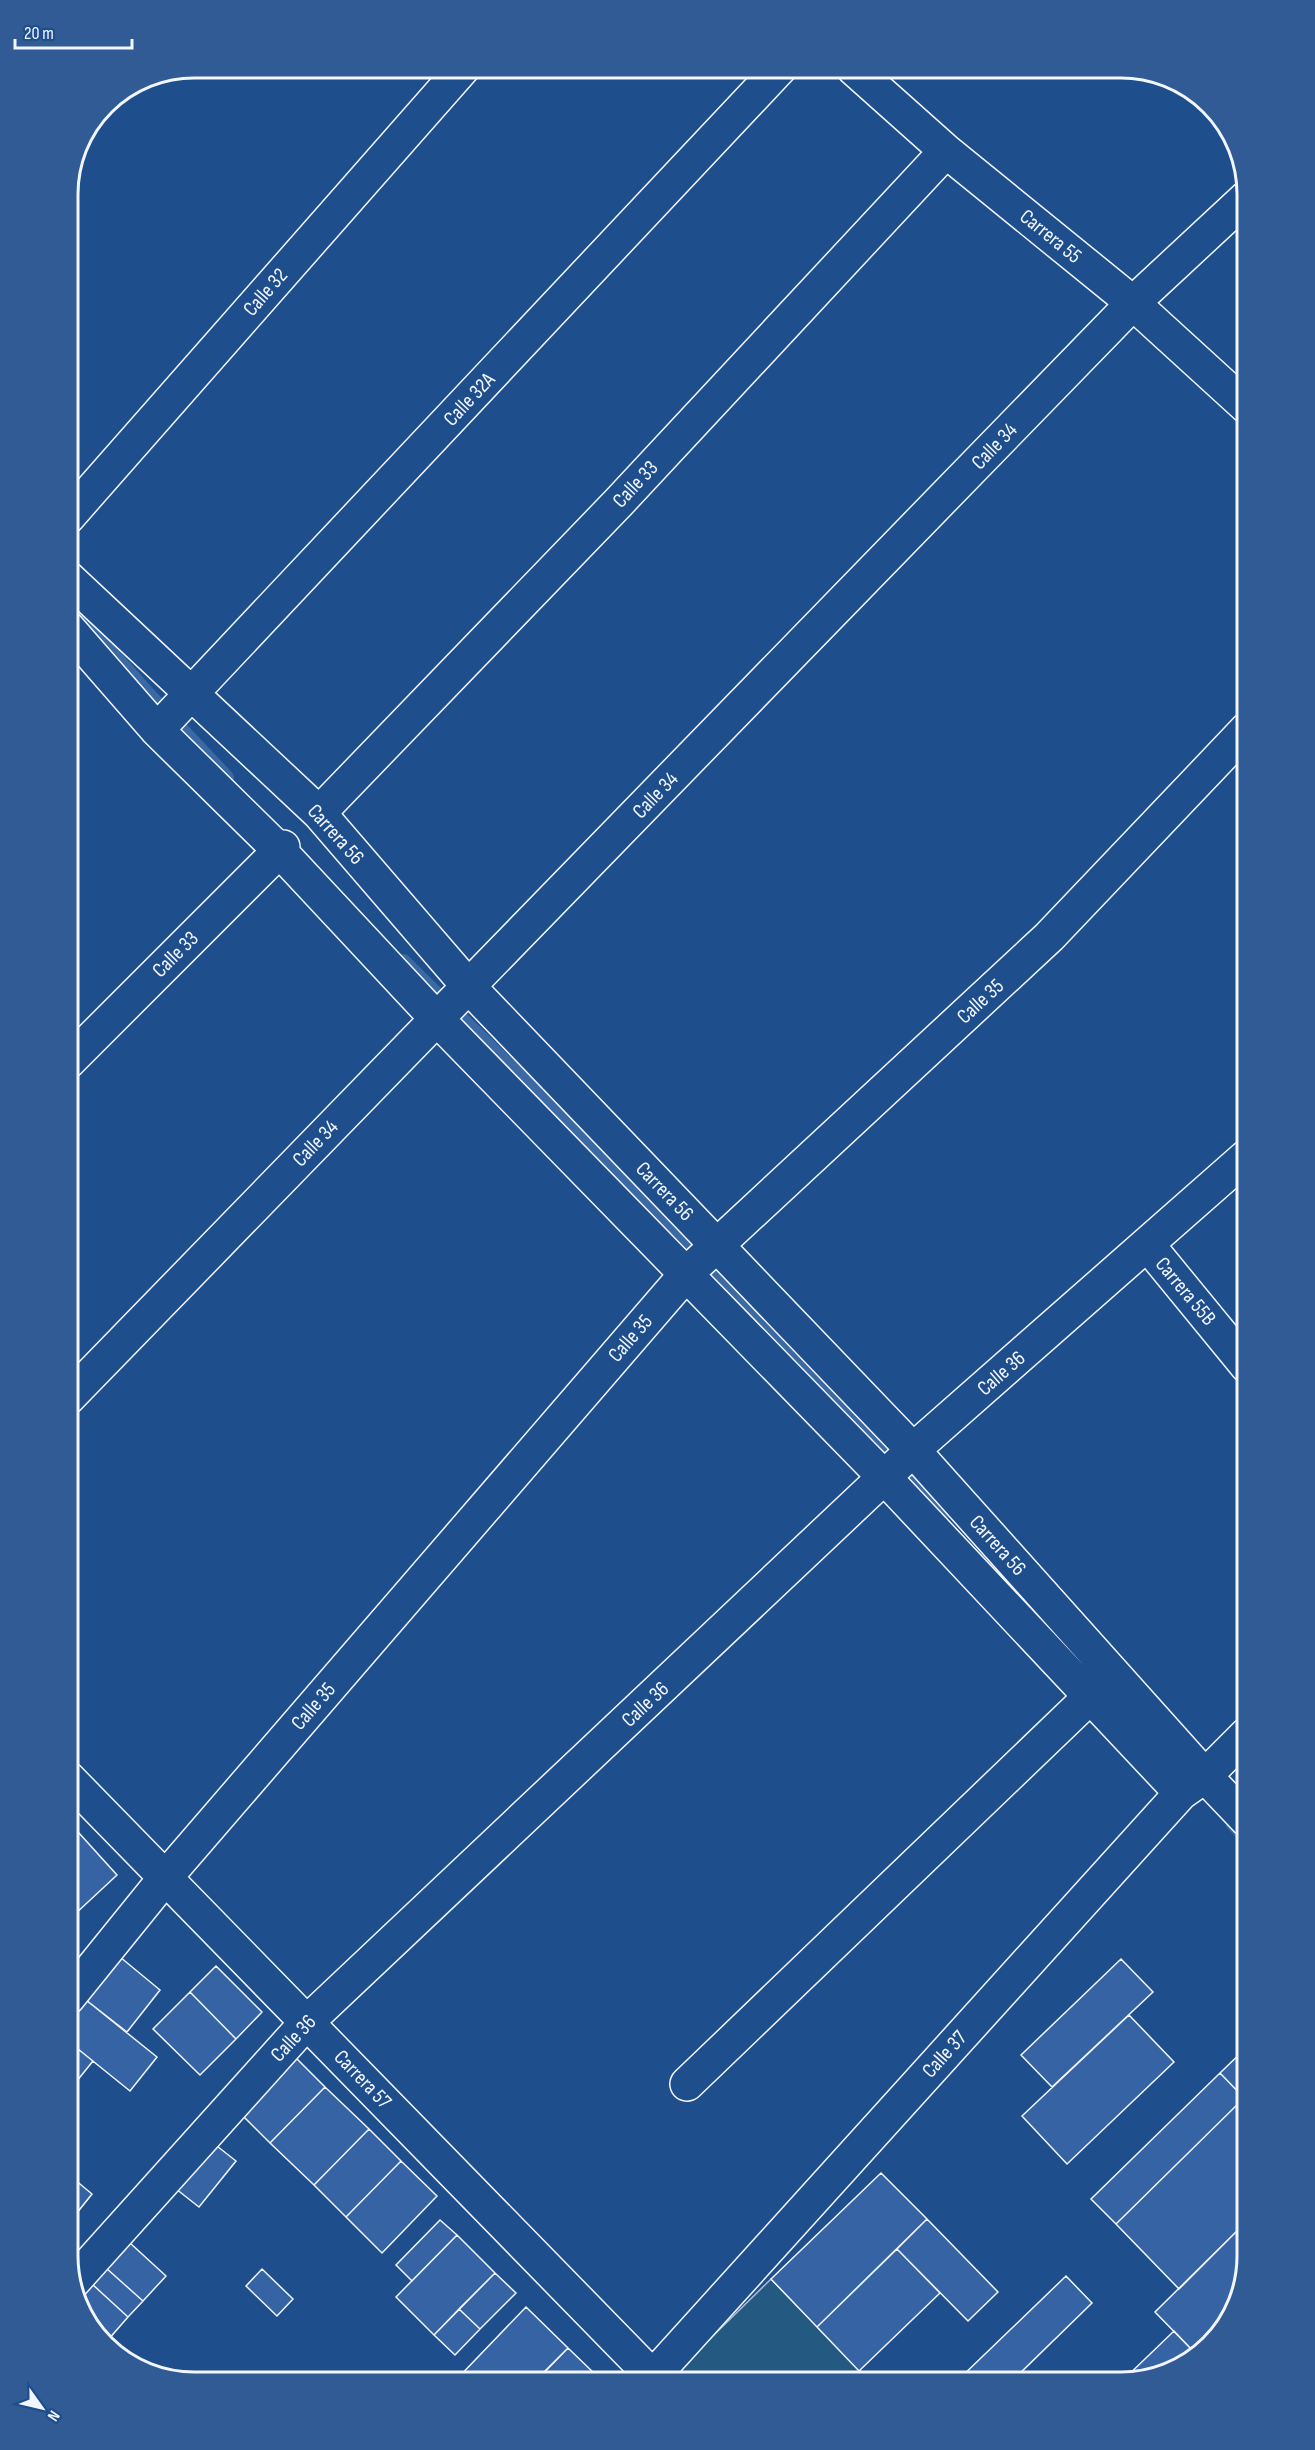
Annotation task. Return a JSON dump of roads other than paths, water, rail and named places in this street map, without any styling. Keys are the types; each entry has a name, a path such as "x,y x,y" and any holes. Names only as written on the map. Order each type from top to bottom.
{"street":[{"name":"Calle 32","path":"78,506 454,78"},
{"name":"Calle 32A","path":"172,714 771,78"},
{"name":"Carrera 55","path":"864,78 946,151 1133,303 1237,396"},
{"name":"Calle 33","path":"319,813 619,502 946,151"},
{"name":"Calle 34","path":"78,1388 1133,303 1237,207"},
{"name":"Carrera 56","path":"78,591 172,714 281,848 438,1017 701,1259"},
{"name":"Carrera 56","path":"78,636 172,714 319,813 701,1259 899,1464 1192,1785"},
{"name":"Calle 35","path":"78,1986 165,1878 701,1259 1048,938 1237,740"},
{"name":"Calle 33","path":"78,1052 281,848"},
{"name":"Calle 36","path":"79,2275 307,2022 899,1464 1237,1166"},
{"name":"Carrera 55B","path":"1147,1244 1237,1353"},
{"name":"Carrera 56","path":"899,1464 1090,1697 1192,1785 1237,1813"},
{"path":"687,2084 1090,1697"},
{"name":"Calle 37","path":"660,2372 1192,1785 1237,1744"},
{"name":"Carrera 57","path":"78,1788 645,2372"}],"waterway":[{"path":"78,612 147,691 228,777"},
{"path":"404,960 688,1241 947,1512"},
{"path":"1232,1824 1237,1830"}]}
